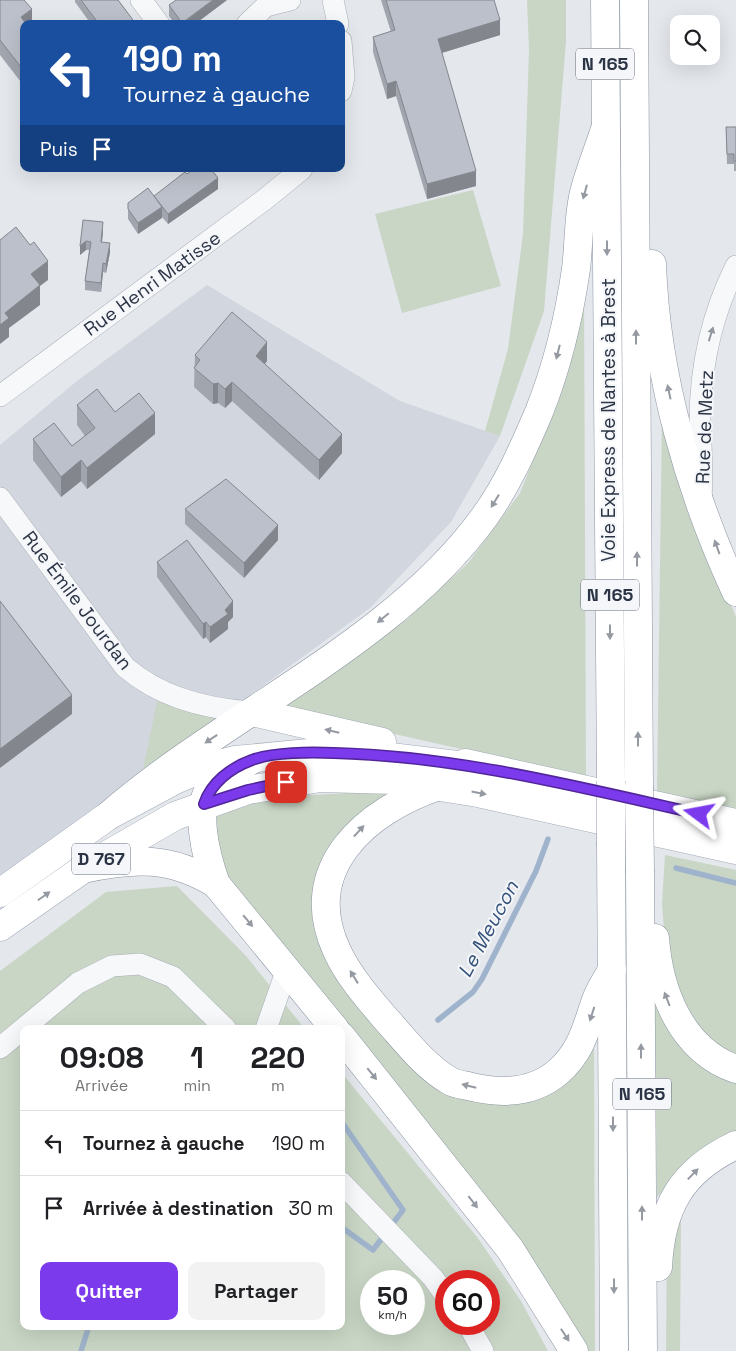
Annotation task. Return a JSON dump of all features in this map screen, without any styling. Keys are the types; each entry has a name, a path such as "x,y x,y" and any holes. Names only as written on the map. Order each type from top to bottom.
{"main road":[{"name":"Voie Express de Nantes à Brest","path":"605,0 614,1351"},
{"name":"Voie Express de Nantes à Brest","path":"634,0 643,1351"},
{"path":"635,122 650,150 652,275 665,374 678,430 701,504 736,592"},
{"path":"108,816 142,787 360,636 413,594 465,542 486,514 506,482 539,411 553,373 576,269 583,197 605,129"},
{"path":"252,712 482,768"},
{"name":"D 767","path":"0,893 108,816 177,779 206,767 235,760 252,760 292,754 357,753 482,768 736,823"},
{"path":"216,884 206,853 203,817 204,804 208,792 214,783 252,760"},
{"name":"D 767","path":"0,927 83,869 175,816 204,804 248,790 320,778 396,780 439,786 587,816 736,850"},
{"path":"439,786 411,797 366,824 344,848 332,869 326,891 327,923 337,951 362,992 417,1055 451,1082 492,1092 525,1090 557,1073 579,1048 597,998 612,970"},
{"path":"83,869 116,862 159,861 198,873 216,884 288,969 332,1025"},
{"path":"640,882 654,917 661,982 669,1005 691,1038 718,1061 736,1069"},
{"path":"345,1041 510,1249 574,1351"},
{"path":"643,1297 658,1269 662,1225 674,1197 682,1185 704,1163 736,1145"}],"street":[{"path":"141,0 156,20"},
{"path":"251,20 266,6 290,0"},
{"path":"333,0 337,20"},
{"name":"Rue Henri Matisse","path":"0,396 256,206 298,172"},
{"name":"Rue de Metz","path":"701,504 703,472 700,421 708,342 726,286 736,266"},
{"name":"Rue Émile Jourdan","path":"0,498 125,667 140,680 183,700 220,710 252,712"},
{"path":"28,1025 78,983 112,966 140,964 173,978 222,1025"},
{"path":"267,1025 288,969"},
{"path":"0,1048 20,1031"},
{"path":"345,1186 435,1284"},
{"path":"474,1335 483,1351"}],"shaded area":[{"path":"207,285 400,401 500,436 451,522 370,608 0,877 0,445 77,381"}],"green space":[{"path":"527,0 566,0 566,41 544,311 500,436 485,431 508,349 523,234 529,50"},
{"path":"473,190 501,286 402,313 375,214"},
{"path":"584,289 586,777 292,711 284,705 406,620 468,563 520,493 557,401"},
{"path":"662,413 697,519 736,617 736,819 657,793"},
{"path":"158,697 220,717 142,774"},
{"path":"346,793 399,793 319,892 393,1041 504,1103 594,1036 595,1351 582,1351 345,1036 345,1025 336,1025 228,881 211,851 215,816 246,804 296,796"},
{"path":"665,855 736,870 736,1134 681,1172 657,1197 655,1006 678,994 666,954 662,904"},
{"path":"177,886 246,956 302,1025 20,1025 20,1330 345,1330 345,1077 477,1237 500,1270 435,1270 435,1335 500,1335 500,1270 521,1301 548,1351 0,1351 0,971 106,892"},
{"path":"688,1198 681,1219 680,1351 666,1351 667,1233"}],"building":[{"path":"0,0 24,0 32,9 21,17 23,20 20,20 20,66 0,40"},
{"path":"81,0 118,0 133,20 96,20"},
{"path":"176,0 213,0 186,20 180,20 169,5"},
{"path":"386,0 494,0 500,20 438,39 476,171 427,184 396,81 387,84 373,37 395,30"},
{"path":"726,127 736,127 736,161 734,161 734,154 727,154"},
{"path":"185,172 187,174 190,172 213,172 218,178 168,214 154,196"},
{"path":"148,188 162,207 138,223 128,209 128,203"},
{"path":"83,220 103,222 101,242 110,243 106,264 103,263 101,283 85,281 91,242 86,241 80,246"},
{"path":"16,227 30,245 34,242 48,261 31,274 40,285 5,313 9,318 0,325 0,240"},
{"path":"232,312 267,342 256,356 342,434 319,460 232,382 225,389 218,383 213,384 194,368 200,360 195,355"},
{"path":"97,389 115,412 139,393 155,413 87,468 81,460 61,477 33,439 54,423 72,446 95,428 77,405"},
{"path":"226,479 278,525 244,563 185,509"},
{"path":"187,540 233,601 225,610 228,614 210,627 206,622 203,624 157,562"},
{"path":"0,601 72,695 0,749"}],"waterway":[{"name":"Le Meucon","path":"438,1020 473,992 482,979 536,871 548,839"},
{"name":"Le Meucon","path":"676,868 736,883"},
{"name":"Le Meucon","path":"345,1127 403,1210 391,1226"},
{"name":"Le Meucon","path":"345,1230 373,1250 385,1234"},
{"name":"Le Meucon","path":"81,1351 88,1330"}],"route":[{"path":"286,782 248,790 204,804 208,792 214,783 252,760 319,752 357,753 429,760 482,768 699,814"}]}
